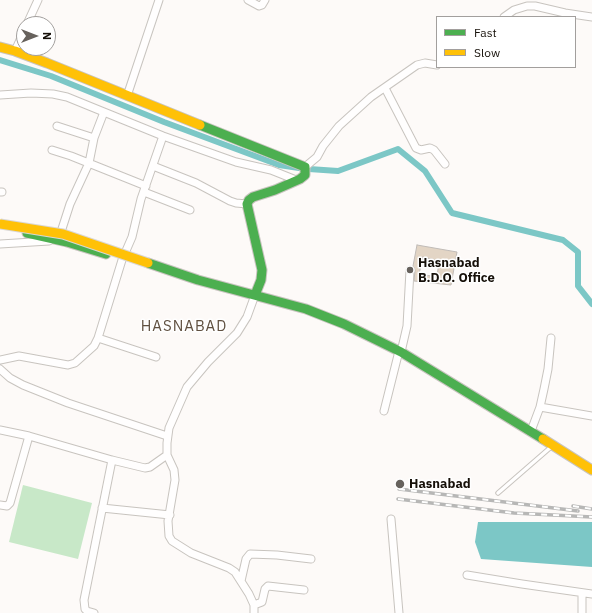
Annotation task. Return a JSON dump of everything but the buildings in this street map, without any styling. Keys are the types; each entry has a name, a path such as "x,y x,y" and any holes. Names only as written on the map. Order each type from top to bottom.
{"street":[{"path":"31,16 38,0"},
{"path":"127,96 159,0"},
{"path":"248,0 259,6 266,0"},
{"path":"505,16 522,3 565,13 592,17"},
{"path":"0,47 15,51 305,167"},
{"path":"305,167 317,157 323,146 338,126 371,98 417,65 425,63 436,65"},
{"path":"385,88 416,148 421,150 430,148 434,150 444,164"},
{"path":"0,96 53,94 67,97 163,136 236,162 271,170 296,180"},
{"path":"58,240 70,204 89,163 94,138 104,112"},
{"path":"58,126 94,138"},
{"path":"0,360 19,356 68,365 75,363 94,346 98,338 122,260 132,237 136,214 163,136"},
{"path":"52,150 89,163 190,210"},
{"path":"153,166 196,183 230,201 248,204"},
{"path":"304,590 268,586 265,589 262,602 254,609 250,594 235,572 229,568 191,553 172,542 168,531 175,480 174,470 167,455 167,436 175,413 187,387 208,362 237,333 247,318 261,280 262,270 248,204 249,200 305,175 305,167"},
{"path":"0,219 26,222 62,230 149,258 169,267 175,273"},
{"path":"0,224 63,234 175,273 326,316 400,352 452,382 592,470"},
{"path":"0,229 14,230 58,240 147,268 175,273"},
{"path":"0,244 58,240"},
{"path":"384,411 407,326 410,270"},
{"path":"98,338 156,357"},
{"path":"531,431 540,407 548,369 551,338"},
{"path":"0,369 10,378 23,385 167,436"},
{"path":"540,407 592,416"},
{"path":"0,430 29,436 145,468 150,467 167,455"},
{"path":"0,505 7,506 10,503 29,436"},
{"path":"94,613 84,609 84,600 112,460"},
{"path":"102,508 170,515"},
{"path":"391,519 399,613"},
{"path":"241,581 246,559 250,554 312,558"},
{"path":"467,575 592,594"},
{"path":"582,593 582,613"}],"lane":[{"path":"498,493 553,445"}],"green space":[{"path":"23,485 92,503 78,559 9,542"}],"water":[{"path":"478,522 592,522 592,567 481,559 475,542"}],"waterway":[{"path":"0,60 51,76 164,122 279,165 299,168"},
{"path":"309,169 338,171 398,149 425,171 452,213 563,240 578,252 578,286 592,304"}],"railway":[{"path":"399,489 578,511"},
{"path":"398,499 514,513 592,517"},
{"path":"573,506 592,509"}],"traffic: fast":[{"path":"200,125 305,167 305,175 300,179 275,190 253,197 247,204 262,270 261,280 255,295"},
{"path":"27,233 67,242 106,254"},
{"path":"148,263 198,280 306,309 344,324 401,352 543,439"}],"traffic: slow":[{"path":"0,47 47,63 200,125"},
{"path":"0,224 63,234 148,263"},
{"path":"543,439 592,470"}],"place":[{"name":"Hasnabad B.D.O. Office","path":"410,270"},
{"name":"Hasnabad","path":"400,484"}],"district":[{"name":"HASNABAD","path":"184,327"}]}
